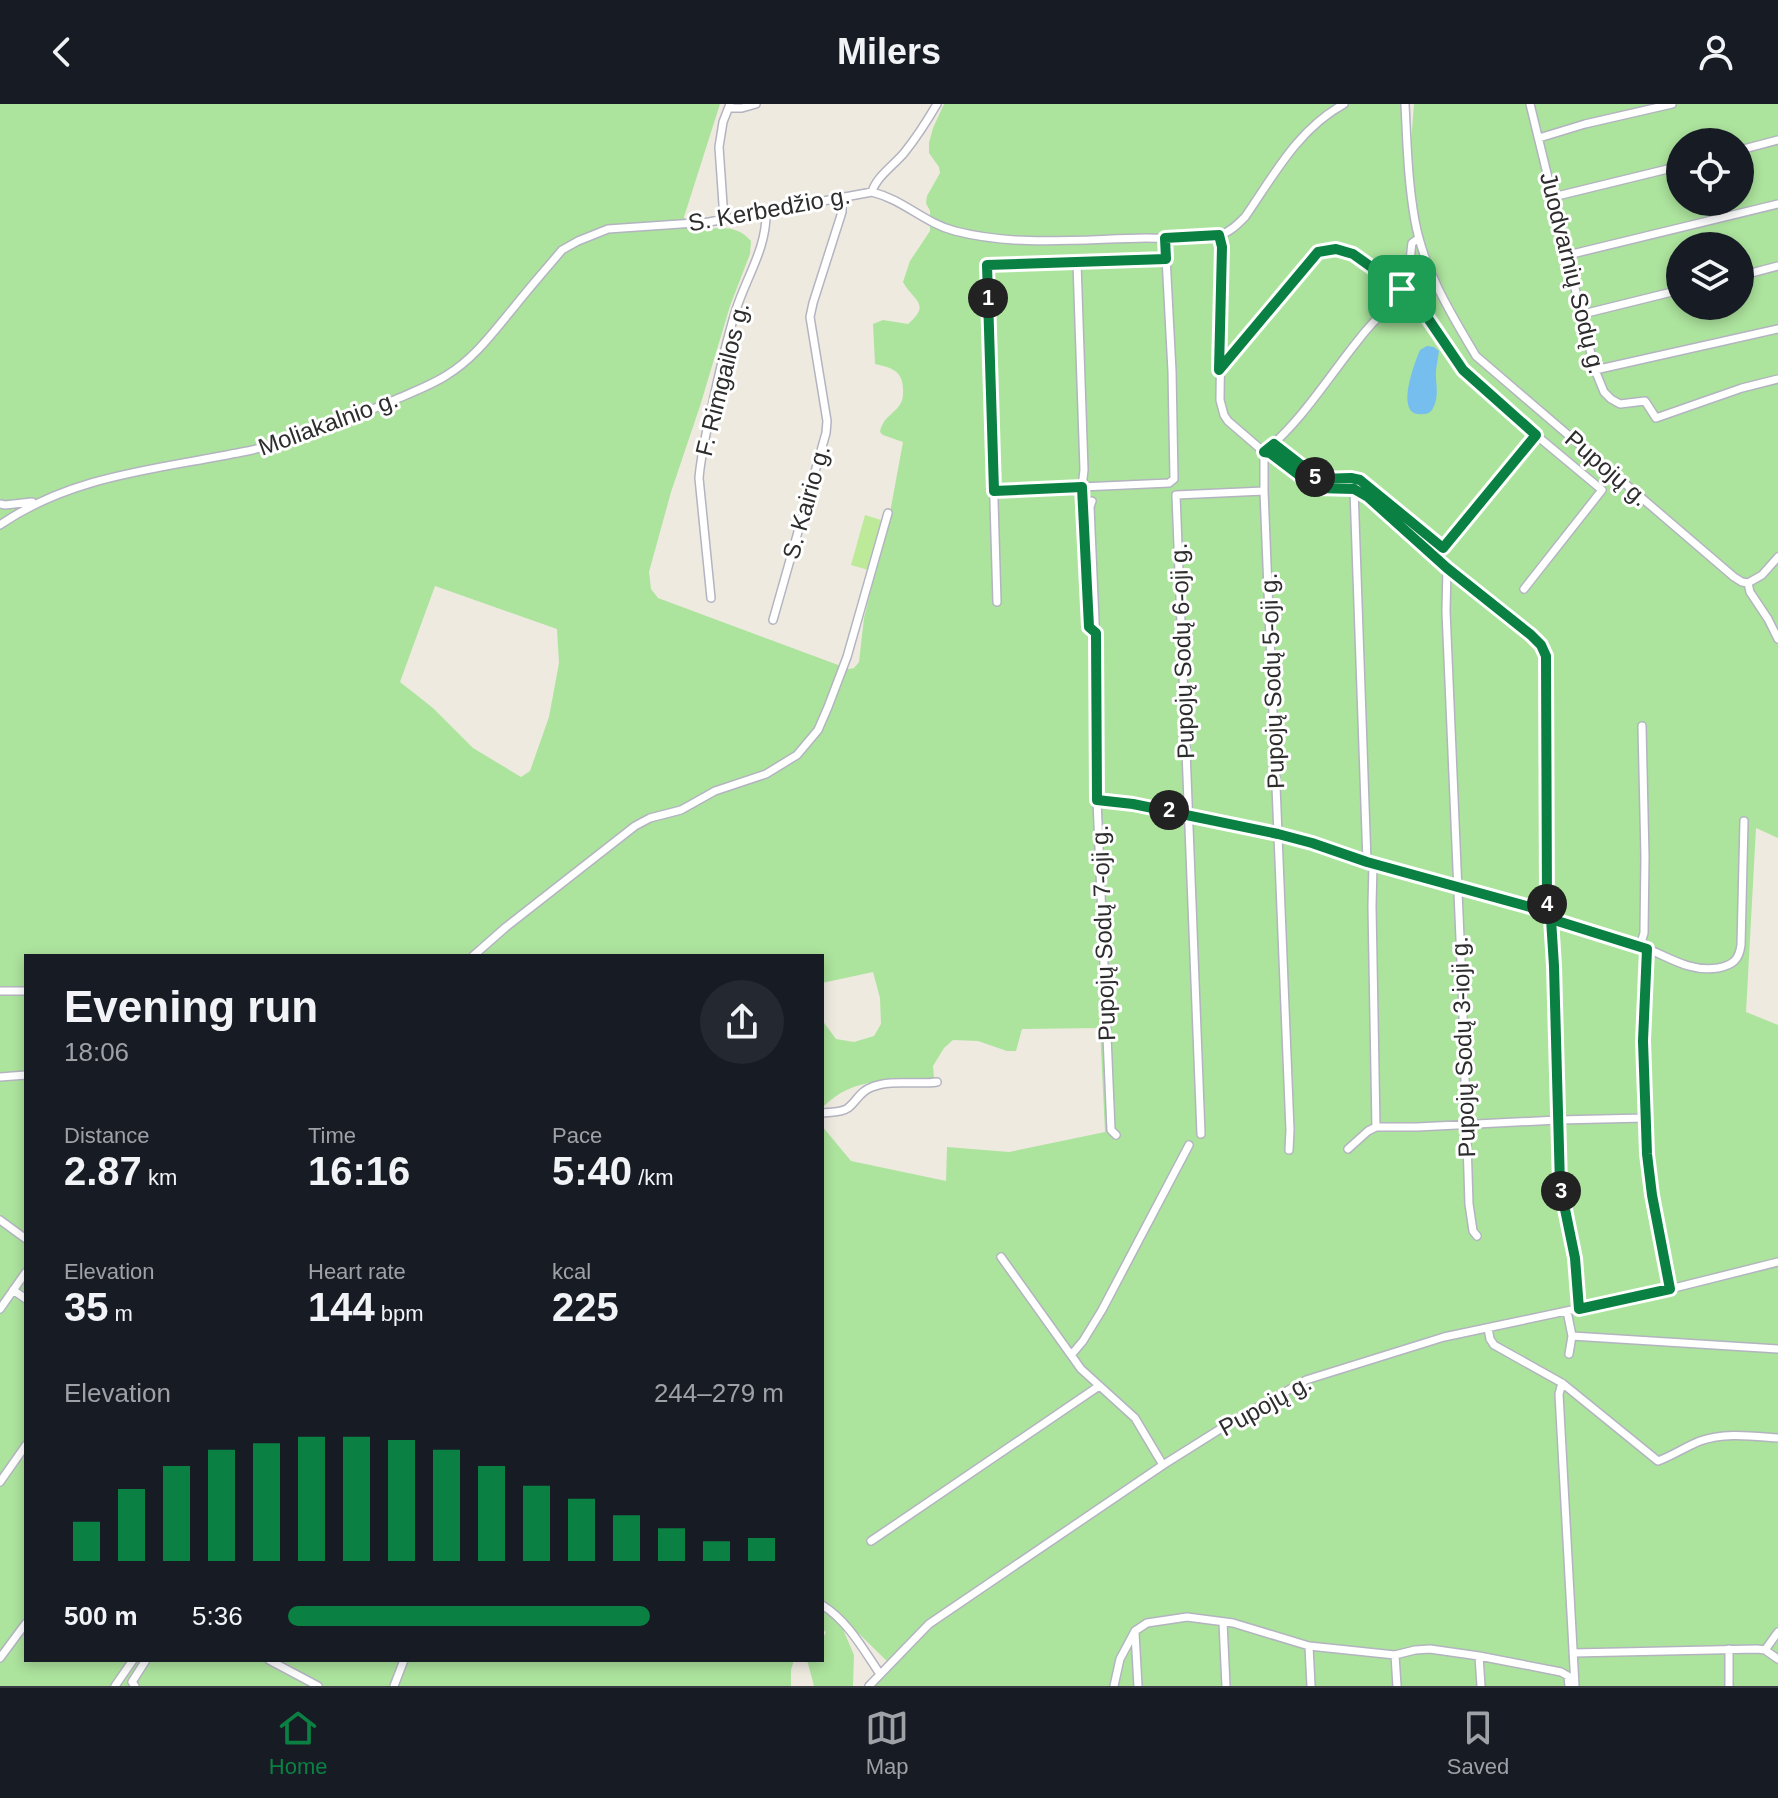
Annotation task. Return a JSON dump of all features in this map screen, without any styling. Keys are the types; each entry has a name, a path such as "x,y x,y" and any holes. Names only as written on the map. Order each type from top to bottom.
{"street":[{"path":"724,219 719,147 723,122 730,106 742,108 756,104"},
{"path":"872,192 876,182 919,135 937,104"},
{"path":"1344,104 1328,112 1312,126 1292,148 1245,217 1219,235 1222,247 1220,400 1224,415 1264,452 1270,453 1316,488 1354,489 1378,505 1447,568 1531,635 1546,656 1547,905 1554,966 1560,1185 1575,1258 1579,1309"},
{"name":"Pupojų g.","path":"1405,104 1411,189 1419,238 1448,311 1476,356 1734,577 1748,583 1750,592 1778,639"},
{"name":"Juodvarnių Sodų g.","path":"1530,104 1595,370 1604,392 1620,404 1645,401 1656,418 1778,379"},
{"path":"1539,138 1672,104"},
{"path":"1754,146 1778,140"},
{"path":"1553,197 1666,169"},
{"name":"S. Kerbedžio g.","path":"562,250 608,229 692,224 872,192 894,199 933,223 987,238 1018,240 1219,235"},
{"name":"S. Kairio g.","path":"773,620 826,433 827,421 810,317 842,212 842,196"},
{"path":"1568,255 1778,204"},
{"name":"F. Rimgailos g.","path":"711,598 700,463 735,312 762,247 766,212"},
{"path":"994,491 1169,483 1174,479 1165,238"},
{"path":"1264,452 1311,402 1361,336 1402,289 1409,271 1412,243 1419,238"},
{"path":"1219,370 1318,252 1336,249 1353,254 1402,289 1423,311 1463,370 1602,490 1524,589"},
{"name":"Moliakalnio g.","path":"2,524 38,501 71,489 121,474 282,443 360,415 429,385 465,362 484,344 562,250"},
{"path":"997,602 987,265 1166,259"},
{"name":"Pupojų Sodų 7-oji g.","path":"1077,263 1089,627 1096,633"},
{"path":"1754,272 1778,266"},
{"path":"1583,314 1666,293"},
{"path":"1595,370 1778,329"},
{"path":"1274,444 1319,479 1360,480 1443,548 1536,435"},
{"name":"Pupojų Sodų 5-oji g.","path":"1264,452 1289,1150"},
{"path":"1354,489 1372,906 1376,1127"},
{"name":"Pupojų Sodų 6-oji g.","path":"1201,1134 1176,495 1264,491"},
{"path":"2,524 2,505 38,501"},
{"name":"Pupojų Sodų 7-oji g.","path":"1092,501 1097,800 1111,1130 1116,1135"},
{"path":"475,954 635,826 650,818 681,810 715,791 766,774 797,755 818,730 847,657 888,513"},
{"path":"1748,583 1762,575 1778,557"},
{"name":"Pupojų Sodų 3-ioji g.","path":"1447,568 1446,611 1469,1204 1473,1231 1477,1236"},
{"path":"1642,726 1645,1118 1652,1195 1670,1289"},
{"path":"1097,800 1190,814 1312,843 1370,863 1508,900 1698,969 1721,967 1737,961 1741,945 1744,821"},
{"path":"0,991 24,991"},
{"path":"0,1077 24,1075"},
{"path":"824,1113 848,1108 861,1093 881,1084 937,1082"},
{"path":"1348,1149 1376,1127 1645,1118"},
{"path":"1072,1354 1102,1310 1189,1145"},
{"path":"0,1220 24,1238"},
{"path":"1001,1257 1081,1369 1135,1418 1163,1465"},
{"name":"Pupojų g.","path":"869,1686 929,1624 1163,1465 1306,1380 1444,1337 1670,1289 1778,1262"},
{"path":"0,1309 24,1275"},
{"path":"13,1290 24,1298"},
{"path":"1567,1311 1572,1336 1569,1354"},
{"path":"1488,1328 1494,1345 1562,1383 1658,1461 1698,1442 1717,1437 1778,1438"},
{"path":"1572,1336 1778,1349"},
{"path":"1562,1383 1559,1394 1575,1686"},
{"path":"871,1541 1099,1386"},
{"path":"0,1482 24,1448"},
{"path":"824,1606 846,1625 880,1674"},
{"path":"1114,1686 1120,1659 1135,1631 1147,1623 1187,1617 1244,1625 1309,1646 1395,1655 1430,1649 1479,1656 1561,1672 1568,1676 1569,1686"},
{"path":"1223,1622 1226,1686"},
{"path":"0,1658 24,1626"},
{"path":"1135,1631 1138,1686"},
{"path":"1765,1650 1778,1632"},
{"path":"1309,1646 1311,1686"},
{"path":"1729,1649 1729,1686"},
{"path":"1573,1653 1765,1650 1778,1659"},
{"path":"1395,1655 1397,1686"},
{"path":"1479,1656 1481,1686"},
{"path":"115,1686 132,1662"},
{"path":"135,1686 132,1682 145,1662"},
{"path":"273,1662 318,1686"},
{"path":"394,1686 403,1662"}],"green space":[{"path":"0,104 720,104 684,217 688,230 724,228 738,231 751,241 750,254 730,306 671,492 649,572 651,589 658,598 849,669 859,662 864,618 889,518 903,442 880,432 885,420 901,403 903,386 896,372 875,364 873,324 883,320 908,324 919,311 918,302 903,282 910,261 930,231 927,196 940,173 929,153 929,143 944,104 1401,104 1403,144 1411,143 1414,104 1778,104 1778,838 1756,828 1746,1012 1778,1025 1778,1686 875,1686 892,1666 851,1626 842,1627 854,1655 853,1686 814,1686 808,1662 824,1662 826,1632 824,1128 851,1161 946,1181 947,1147 1009,1152 1105,1132 1100,1028 1022,1029 1016,1051 978,1041 953,1040 933,1066 934,1079 861,1085 848,1089 824,1106 824,1023 836,1039 854,1042 874,1036 881,1024 880,998 873,972 824,983 824,954 24,954 24,1662 793,1662 791,1686 0,1686","holes":["435,586 557,629 559,663 549,717 530,771 521,777 473,748 433,708 400,682"]},
{"path":"865,515 881,520 868,570 851,565"}],"water":[{"path":"1427,346 1439,351 1436,399 1429,412 1414,413 1409,407 1408,388 1420,350"}],"route":[{"path":"1402,289 1353,254 1336,249 1318,252 1219,370 1222,247 1219,235 1165,238 1166,259 987,265 994,491 1082,487 1089,627 1096,633 1097,800 1190,814 1278,834 1546,913 1553,925 1560,1185 1575,1258 1579,1309 1670,1289 1647,1154 1643,1041 1647,949 1551,919 1546,913 1546,656 1541,645 1447,568 1368,497 1354,489 1316,488 1270,453 1264,452 1274,444 1319,479 1360,480 1443,548 1536,435 1463,370 1423,311 1402,289"}]}
